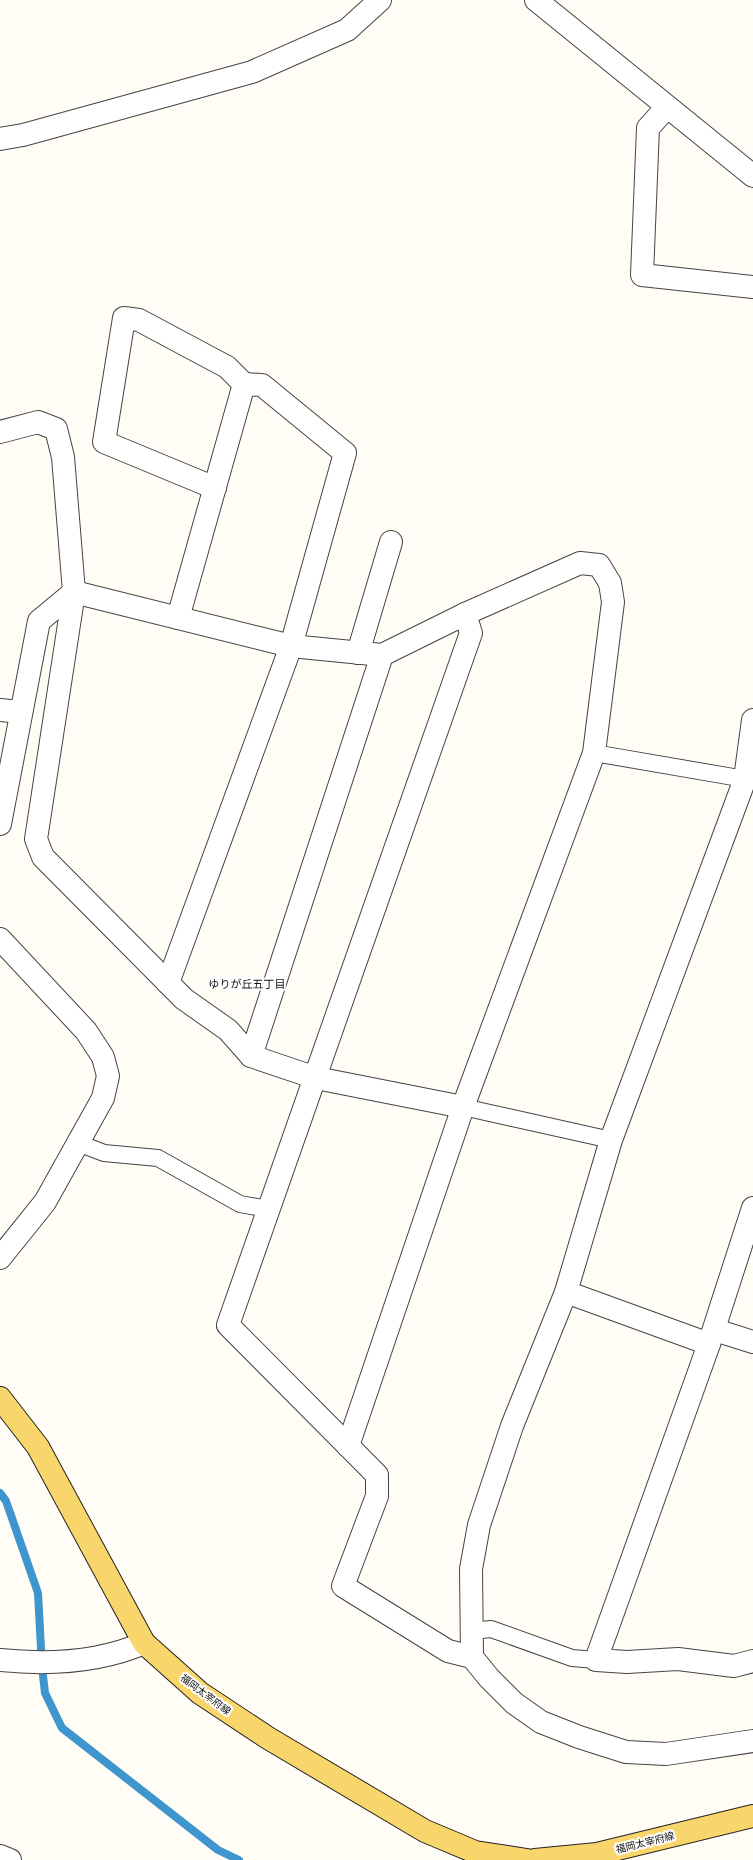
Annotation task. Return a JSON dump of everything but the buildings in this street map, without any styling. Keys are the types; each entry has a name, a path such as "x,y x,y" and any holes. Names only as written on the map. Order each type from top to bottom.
{"main road":[{"name":"福岡太宰府線","path":"0,1398 38,1447 144,1643 200,1693 268,1738 425,1830 474,1852 528,1860"},
{"name":"福岡太宰府線","path":"535,1860 597,1854 753,1816"}],"street":[{"path":"0,139 23,135 252,72 347,30 380,0"},
{"path":"536,0 753,176"},
{"path":"667,107 648,128 642,275 753,287"},
{"path":"168,983 291,646 345,453 262,384 244,384 220,364 139,320 124,318 104,442 215,488"},
{"path":"178,618 244,384"},
{"path":"0,432 38,422 56,430 63,457 74,592 36,839 43,857 184,999 228,1030 251,1056 316,1078 463,1107"},
{"path":"358,653 391,542"},
{"path":"74,592 291,646 382,655 465,614 580,563 599,565 610,583 613,602 594,753 463,1107 348,1446"},
{"path":"0,824 39,621 74,592"},
{"path":"465,614 471,633 228,1325 377,1475 377,1496 343,1586 448,1651 472,1657 489,1678 514,1703 541,1722 626,1752 666,1754 753,1741"},
{"path":"251,1056 382,655"},
{"path":"0,710 21,712"},
{"path":"472,1657 471,1568 479,1524 512,1426 566,1292 611,1140 745,779 753,720"},
{"path":"0,939 86,1031 103,1057 108,1076 103,1098 45,1202 0,1258"},
{"path":"753,1208 712,1337 596,1660 627,1662 678,1659 734,1666 753,1660"},
{"path":"566,1292 712,1337 753,1342"},
{"path":"0,1660 25,1663 90,1660 129,1650 144,1643"},
{"path":"0,1856 10,1860"}],"lane":[{"path":"594,753 745,779"},
{"path":"463,1107 611,1140"},
{"path":"78,1144 104,1153 158,1158 240,1204 269,1209"},
{"path":"472,1631 492,1629 572,1658 596,1660"}],"waterway":[{"path":"0,1493 6,1501 38,1593 45,1693 62,1728 218,1850 239,1860"}],"district":[{"name":"ゆりが丘五丁目","path":"247,984"}]}
